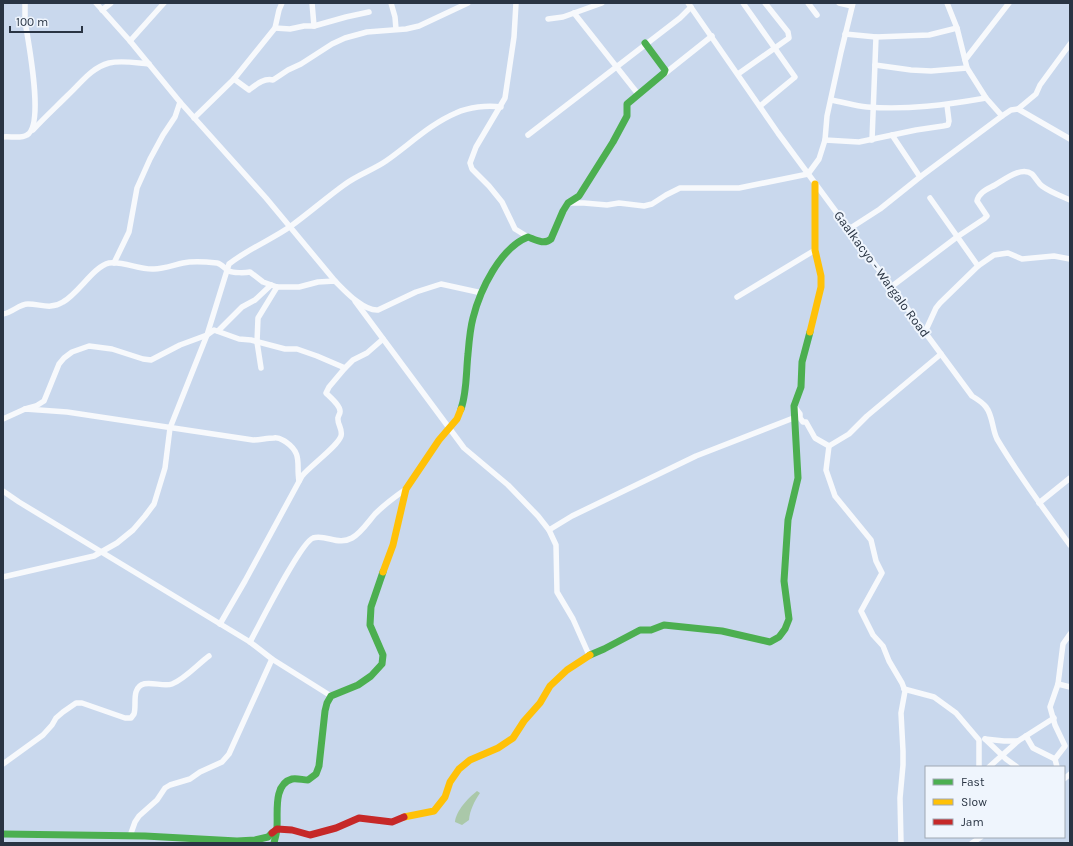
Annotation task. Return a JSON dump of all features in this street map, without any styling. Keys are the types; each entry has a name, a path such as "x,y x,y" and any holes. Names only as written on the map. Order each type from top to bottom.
{"street":[{"path":"25,3 25,20 32,57 35,99 32,130"},
{"path":"96,3 130,40 180,102 266,198 335,281 367,308 378,310 416,292 441,284 482,293"},
{"path":"102,10 111,3"},
{"path":"130,40 164,3"},
{"path":"194,118 234,79 275,28 282,3"},
{"path":"312,3 314,26"},
{"path":"391,3 395,17 396,29"},
{"path":"234,79 250,90 260,82 269,79 273,80 332,44 345,38 367,32 406,29 419,26 468,3"},
{"path":"516,3 514,37 505,98 501,107 484,131 470,163 472,170 489,186 502,202 515,229 528,237 542,242 547,242 551,239 568,203 579,196 586,187 626,119 627,104 712,36"},
{"path":"548,19 563,17 602,3"},
{"path":"743,3 795,77 760,106"},
{"path":"738,74 789,38 788,32 765,3"},
{"path":"808,3 817,15"},
{"path":"568,203 584,202 608,205 620,203 644,206 652,204 666,194 680,188 738,188 808,174 819,159 825,140 831,100 845,34 853,5 839,3"},
{"path":"948,3 957,28 966,68 986,98 1002,116"},
{"path":"965,60 1009,3"},
{"path":"528,135 680,18 690,5"},
{"name":"Gaalkacyo - Wargalo Road","path":"690,5 815,184 972,396 986,407 990,414 991,423 997,438 1039,503 1070,545"},
{"path":"275,28 290,29 304,26 314,26 369,12"},
{"path":"574,13 638,94"},
{"path":"845,34 876,37 929,35 957,28"},
{"path":"872,140 876,37"},
{"path":"645,44 665,70 662,75"},
{"path":"849,229 880,209 1002,116 1011,110 1018,109 1036,94 1040,85 1070,44"},
{"path":"3,137 23,137 28,135 84,78 102,65 118,62 149,64"},
{"path":"875,65 931,71 966,68"},
{"path":"831,100 874,107 903,108 947,105 986,98"},
{"path":"114,263 129,232 137,188 160,141 175,117 180,102"},
{"path":"825,140 859,142 948,125 947,105"},
{"path":"3,577 83,560 94,556 118,543 133,530 154,504 165,468 170,428 207,335 229,264 290,226 360,174 385,162 440,121 456,112 476,108 495,106 501,107"},
{"path":"1018,109 1070,139"},
{"path":"892,135 920,177"},
{"path":"891,287 987,216 977,201 978,198 982,193 1010,176 1020,172 1028,172 1032,174 1042,185 1070,200"},
{"path":"3,834 255,840 268,837 277,829 292,830 310,835 336,828 359,818 392,822 406,816 434,810 444,797 450,782 459,769 470,760 498,748 513,738 524,721 540,703 550,686 567,670 589,655 604,649 640,630 651,630 664,626 722,631 770,642 779,637 785,629 789,619 784,581 788,520 798,478 796,417 794,406 801,387 802,362 821,287 821,276 815,250 815,184"},
{"path":"930,198 978,266"},
{"path":"250,642 292,564 306,544 313,538 322,537 340,541 351,538 377,513 406,489 439,440 457,419 464,400 473,318 482,293 498,261 516,243 528,237"},
{"path":"737,298 815,250"},
{"path":"925,332 936,308 940,303 978,266 994,255 1008,253 1022,259 1054,256 1070,259"},
{"path":"3,314 8,314 22,305 57,305 69,298 100,266 114,263 153,270 186,262 218,263 229,271 244,274 250,272 264,282 277,287 298,287 318,282 335,281"},
{"path":"218,331 242,307 255,300 271,285"},
{"path":"261,368 257,342 258,318 277,287"},
{"path":"352,296 464,448 508,485 538,516 549,530 556,545 557,592 573,619 589,655"},
{"path":"3,419 25,409 36,406 44,401 59,364 72,352 89,346 112,349 136,355 143,359 151,360 180,345 207,335 210,332 218,331 239,339 271,346 296,349 345,368"},
{"path":"220,624 299,481 307,469 326,453 341,437 338,418 341,412 326,392 353,360 367,353 383,339"},
{"path":"829,446 849,434 866,416 941,354"},
{"path":"794,406 800,414 800,418 803,422 806,422 815,438 829,446"},
{"path":"25,409 67,412 253,440 264,440 275,437 280,438 297,453 299,481"},
{"path":"549,530 572,516 696,456 796,417"},
{"path":"829,446 826,470 835,496 871,540 876,561 882,573 861,611 874,636 883,646 891,666 902,683 904,689 904,699 901,713 903,758 900,798 901,843"},
{"path":"1039,503 1070,478"},
{"path":"274,843 277,829 280,790 290,779 308,780 316,774 320,766 325,711 331,696 358,685 371,676 382,664 384,655 373,634 369,617 377,586 393,545 406,489"},
{"path":"3,491 250,642 272,659 331,696"},
{"path":"1055,759 1065,746 1055,725 1050,707 1058,684 1063,644 1070,634"},
{"path":"3,764 43,735 56,718 76,703 82,703 125,718 131,718 134,714 136,693 145,683 165,686 172,684 180,680 209,656"},
{"path":"130,836 139,816 157,800 165,788 170,785 190,780 200,772 222,762 229,754 272,659"},
{"path":"1058,684 1070,687"},
{"path":"904,689 934,697 956,713 982,740 1016,766"},
{"path":"990,766 1018,741 1054,718"},
{"path":"1026,736 1033,748 1055,759 1057,766"},
{"path":"982,740 1018,741"},
{"path":"979,766 982,740"}],"shaded area":[{"path":"477,791 480,793 470,813 469,820 462,825 455,822 463,805"}],"traffic: fast":[{"path":"461,409 465,389 471,327 476,307 486,283 500,260 518,242 528,237 543,242 551,239 568,203 579,196 613,142 627,116 627,104 664,73 665,70 645,43"},
{"path":"590,655 640,630 651,630 664,625 722,631 770,642 779,637 785,629 789,619 784,581 788,520 798,478 794,406 801,387 802,362 810,332"},
{"path":"274,843 277,829 277,807 279,793 282,787 286,782 292,779 308,780 316,774 319,766 325,711 331,696 358,685 371,676 382,664 383,655 370,625 371,607 383,572"},
{"path":"3,834 145,836 237,841 255,840 268,837 272,833"}],"traffic: slow":[{"path":"810,332 821,287 821,276 815,250 815,184"},
{"path":"383,572 393,545 406,489 439,440 457,419 461,409"},
{"path":"404,817 434,811 445,797 450,782 459,769 470,760 498,748 513,738 524,721 540,703 550,686 567,670 590,655"}],"traffic: jam":[{"path":"272,833 277,829 292,830 310,835 336,828 359,818 392,822 404,817"}]}
